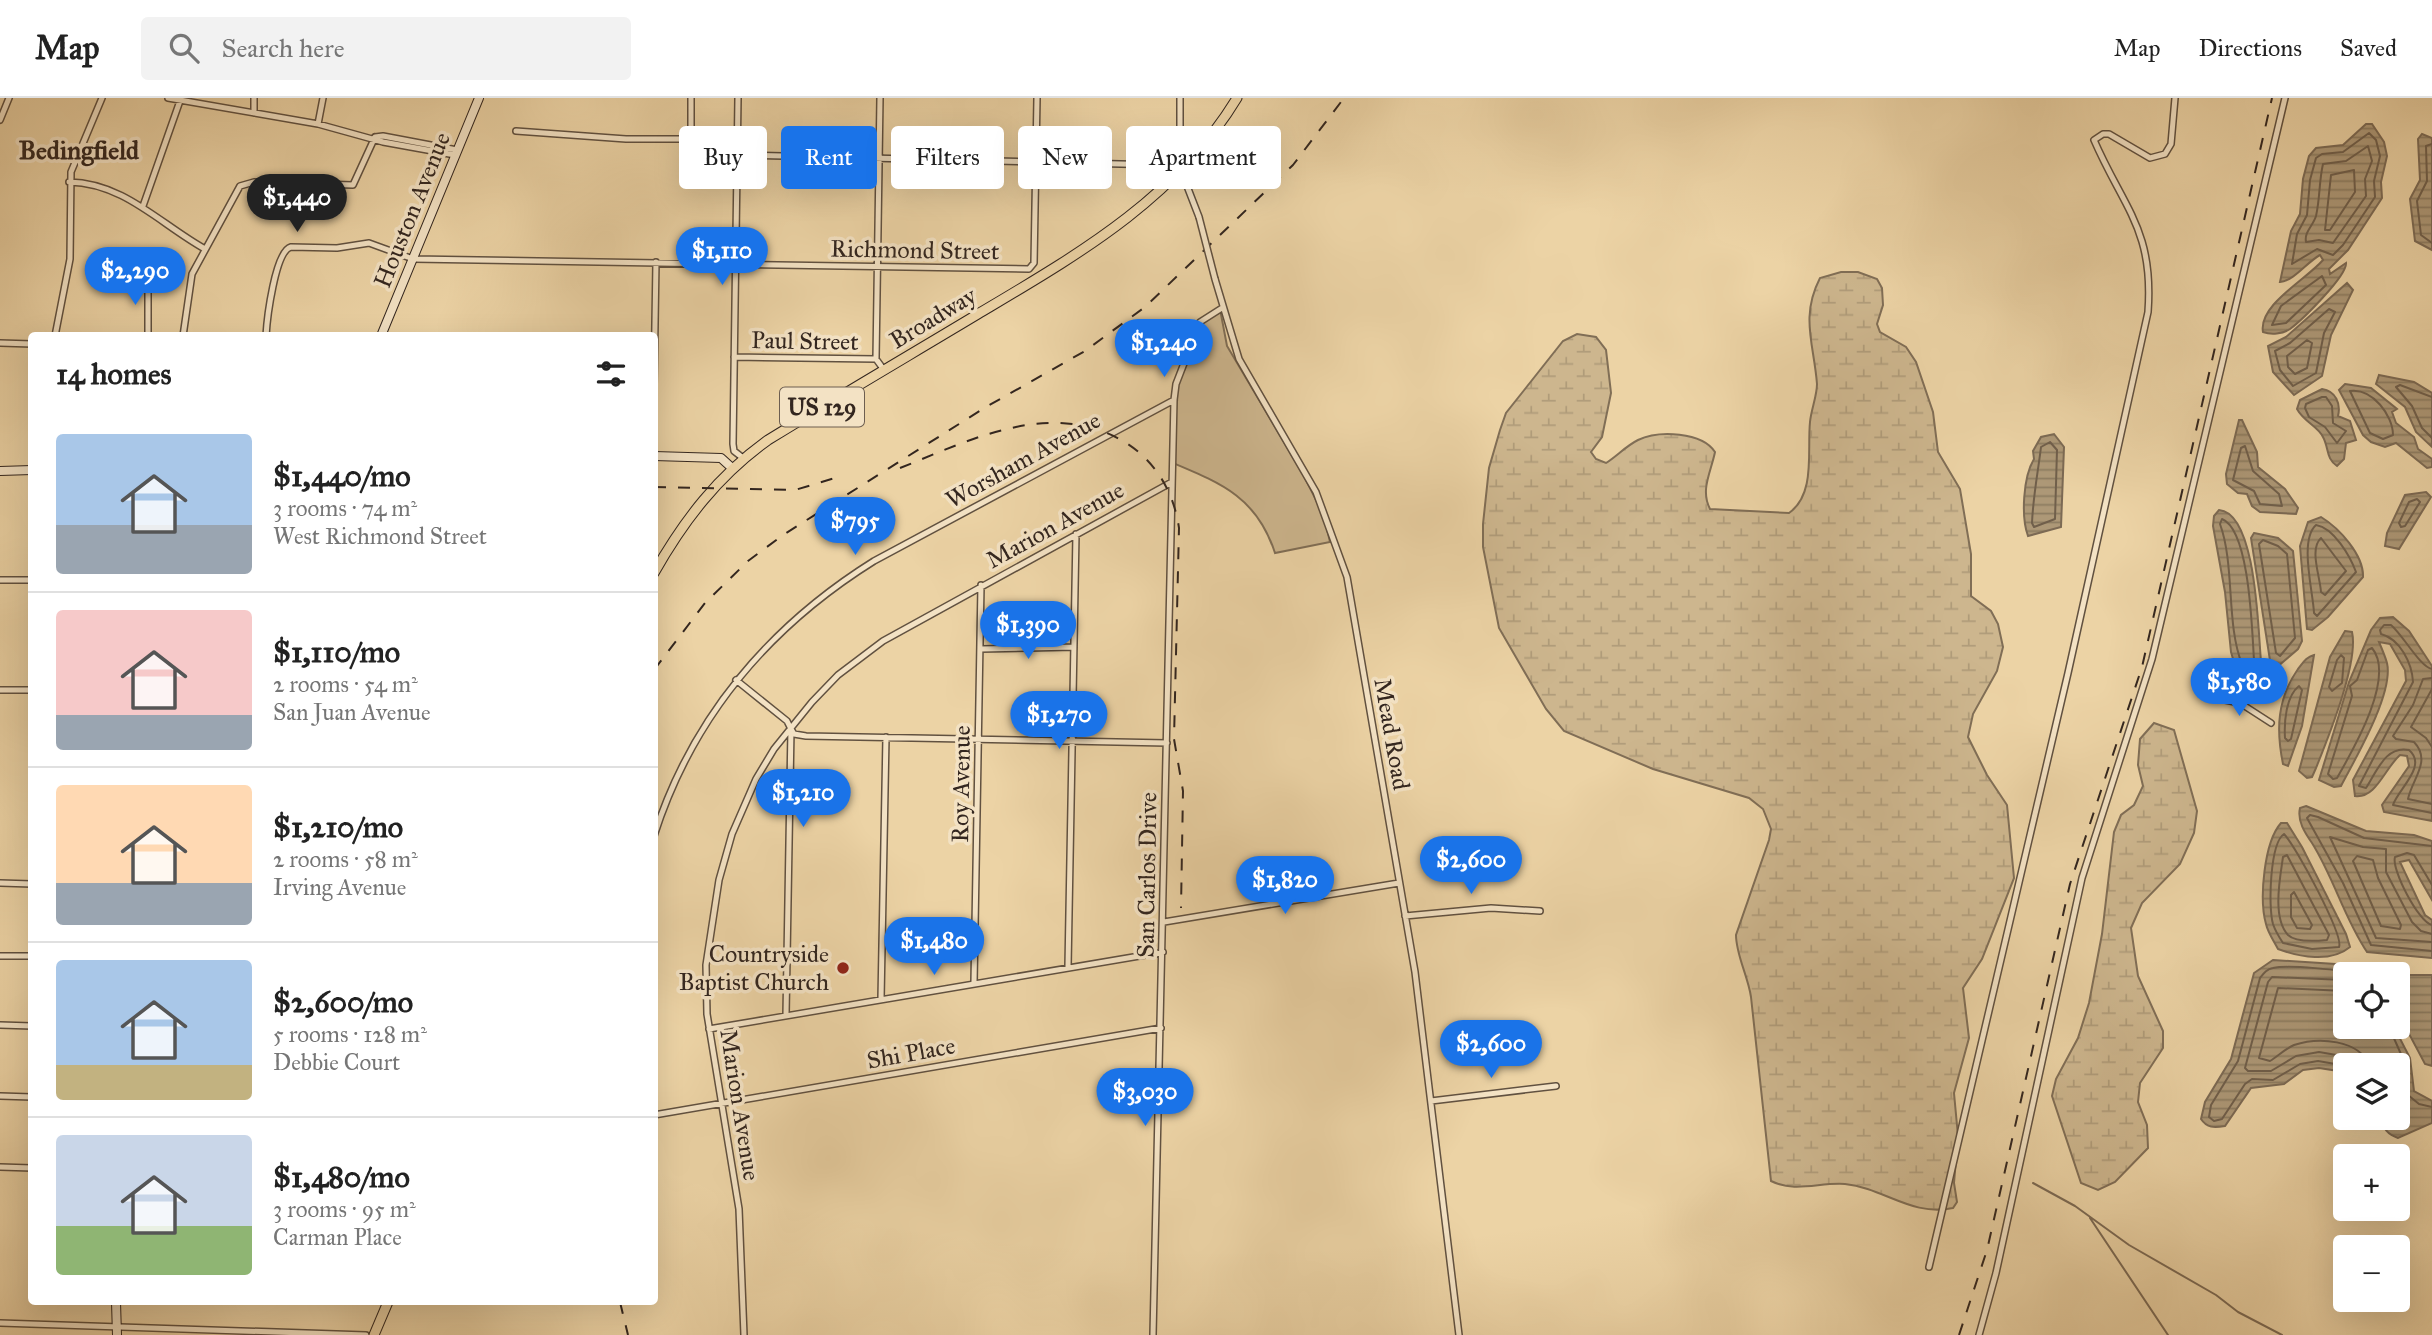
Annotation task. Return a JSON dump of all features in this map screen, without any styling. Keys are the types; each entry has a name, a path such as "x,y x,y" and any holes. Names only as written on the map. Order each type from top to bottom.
{"main road":[{"name":"Broadway","path":"1219,126 1237,98"},
{"name":"Broadway","path":"658,567 691,514 743,458 1105,237 1160,189"},
{"path":"374,1335 387,1305"}],"street":[{"path":"0,120 9,98"},
{"path":"56,332 69,259 69,181 103,98"},
{"path":"168,98 318,124 383,142 456,153"},
{"path":"254,98 254,113"},
{"path":"318,124 323,98"},
{"name":"Houston Avenue","path":"383,332 479,98"},
{"path":"691,98 691,126"},
{"path":"737,126 738,98"},
{"path":"880,98 876,359 884,370"},
{"path":"1037,98 1037,126"},
{"path":"1180,98 1180,126"},
{"path":"1929,1267 2068,673 2148,312 2150,287 2144,242 2134,214 2094,140 2103,134 2109,134 2150,158 2165,155 2171,144 2175,98"},
{"path":"1979,1335 1996,1273 2082,878 2152,659 2285,98"},
{"path":"143,206 181,99"},
{"path":"516,131 603,138 679,139"},
{"path":"184,332 191,277 242,184 254,182 353,185 375,138"},
{"path":"767,156 1018,162"},
{"path":"69,181 103,187 143,206 205,248"},
{"path":"736,189 733,448 743,458"},
{"path":"1024,270 1031,268 1034,263 1035,189"},
{"name":"Mead Road","path":"1188,189 1199,217 1238,359 1316,492 1341,554 1350,592 1405,916 1431,1101 1459,1335"},
{"name":"Richmond Street","path":"266,332 268,310 280,255 285,248 337,248 369,243 413,259 1024,270 1029,283"},
{"path":"655,332 656,262"},
{"path":"148,279 148,332"},
{"name":"San Carlos Drive","path":"1153,1335 1174,400 1176,384 1200,322 1222,308"},
{"path":"0,344 28,344"},
{"name":"Paul Street","path":"734,357 876,359"},
{"name":"Worsham Avenue","path":"658,826 686,758 736,680 798,615 842,581 1174,400"},
{"path":"658,456 721,458 732,468"},
{"path":"0,471 28,470"},
{"name":"Marion Avenue","path":"744,1335 739,1209 709,1029 706,965 719,880 747,799 765,764 791,729 826,688 869,652 905,626 1172,482"},
{"path":"1068,967 1076,534"},
{"path":"0,580 28,580"},
{"name":"Roy Avenue","path":"974,983 981,585"},
{"path":"981,649 1074,647"},
{"path":"736,680 787,721 794,734 806,736 1167,743"},
{"path":"0,690 28,690"},
{"path":"2215,698 2240,703 2271,723"},
{"path":"786,1015 791,729"},
{"path":"881,999 886,737"},
{"path":"0,883 28,884"},
{"path":"1164,922 1399,883"},
{"path":"1405,916 1492,908 1540,911"},
{"path":"709,1029 1163,952"},
{"path":"0,956 28,956"},
{"path":"0,1025 28,1026"},
{"name":"Shi Place","path":"658,1114 1161,1028"},
{"path":"1431,1101 1556,1086"},
{"path":"0,1096 28,1097"},
{"path":"0,1167 28,1168"},
{"path":"116,1305 117,1331"},
{"path":"0,1323 117,1331 366,1335"}],"green space":[{"path":"1841,272 1858,272 1877,279 1882,288 1883,305 1877,324 1880,332 1906,347 1916,362 1933,412 1938,452 1960,489 1971,554 1971,596 1991,611 1998,624 2003,647 1997,671 1973,714 1968,737 1987,775 2007,805 2014,878 1982,959 1963,988 1969,1038 1954,1093 1958,1136 1954,1183 1957,1202 1953,1208 1938,1210 1924,1209 1845,1184 1798,1187 1771,1181 1751,997 1736,935 1769,840 1771,829 1763,809 1749,798 1653,769 1564,731 1546,709 1499,628 1483,547 1489,468 1506,413 1563,341 1577,334 1596,337 1606,350 1611,393 1602,437 1591,452 1596,459 1606,463 1634,442 1647,437 1668,434 1690,437 1709,445 1715,452 1706,488 1710,509 1789,513 1798,505 1803,495 1809,471 1810,422 1817,384 1809,318 1811,305 1820,278"},
{"path":"1220,309 1227,346 1303,474 1324,516 1330,542 1275,553 1259,519 1236,495 1208,478 1173,463 1174,398 1178,383 1199,326"},
{"path":"2154,723 2174,730 2197,811 2194,833 2180,864 2142,903 2131,928 2138,976 2163,1031 2163,1048 2140,1083 2138,1102 2147,1125 2148,1148 2115,1182 2098,1190 2081,1183 2052,1096 2056,1079 2078,1038 2089,1003 2102,934 2114,832 2121,815 2134,805 2143,786 2138,765 2140,739"}],"water":[{"path":"2366,124 2372,124 2384,142 2387,156 2381,182 2382,198 2348,250 2329,269 2330,274 2346,263 2339,278 2323,298 2287,331 2263,332 2263,322 2276,302 2323,260 2320,255 2290,278 2280,282 2291,231 2300,214 2303,179 2309,156 2316,148 2343,145"},
{"path":"2422,134 2432,138 2432,250 2415,241 2410,199 2420,180 2418,139"},
{"path":"2347,283 2353,290 2331,335 2322,376 2294,395 2273,372 2268,346 2286,337"},
{"path":"2379,375 2414,382 2432,393 2432,447 2416,432 2405,407 2376,384"},
{"path":"2345,384 2371,388 2397,409 2392,412 2396,423 2414,437 2418,449 2432,459 2432,467 2427,468 2396,443 2385,447 2371,442 2363,435 2339,390"},
{"path":"2322,389 2331,392 2336,399 2338,416 2350,421 2356,440 2346,443 2344,459 2337,466 2329,457 2321,433 2297,409 2300,400"},
{"path":"2239,420 2242,420 2257,452 2258,467 2285,489 2298,508 2296,514 2260,512 2252,506 2247,494 2238,493 2227,484 2226,474"},
{"path":"2054,434 2064,447 2061,527 2028,536 2024,518 2024,497 2027,476 2034,459 2033,451 2041,437"},
{"path":"2426,492 2431,497 2399,549 2385,546 2387,533 2405,495"},
{"path":"2219,510 2232,516 2241,531 2253,576 2261,661 2249,672 2236,669 2231,652 2225,592 2213,526 2214,516"},
{"path":"2321,517 2335,528 2355,551 2363,577 2328,617 2312,630 2307,629 2300,546 2308,522"},
{"path":"2254,533 2278,538 2293,551 2302,641 2298,649 2276,668 2271,667 2251,538"},
{"path":"2393,617 2409,631 2432,666 2432,821 2384,812 2382,805 2409,766 2407,756 2400,755 2369,793 2355,796 2353,780 2406,681 2405,670 2390,644 2379,642 2387,663 2385,691 2355,760 2341,786 2334,787 2319,780 2349,682 2371,630 2380,618"},
{"path":"2345,631 2352,632 2353,645 2347,680 2316,768 2312,777 2307,778 2299,771 2330,657"},
{"path":"2314,655 2302,726 2288,766 2283,764 2279,739 2282,703 2298,669"},
{"path":"2306,806 2366,831 2414,835 2432,841 2432,900 2409,860 2400,862 2425,915 2432,920 2432,958 2367,952 2320,856 2302,827 2300,808"},
{"path":"2281,823 2287,823 2302,847 2346,934 2350,947 2342,952 2324,957 2295,954 2278,949 2270,934 2264,913 2264,871 2270,843"},
{"path":"2273,960 2333,964 2333,1039 2400,1039 2407,1053 2333,1053 2333,1070 2303,1070 2284,1084 2251,1088 2225,1126 2211,1127 2201,1119 2205,1102 2231,1059 2254,973"},
{"path":"2410,975 2432,975 2432,1066 2425,1064 2410,1036"},
{"path":"2410,1058 2414,1091 2432,1101 2432,1123 2398,1138 2387,1130 2410,1130"}],"waterway":[{"path":"2033,1183 2075,1206 2129,1245 2216,1295 2238,1312 2282,1335"},
{"path":"2090,1218 2168,1335"}],"railway":[{"path":"658,665 705,603 748,561 783,535 986,407 1085,351 1145,307 1293,165 1344,98"},
{"path":"1959,1335 1987,1250 2070,884 2142,667 2272,98"},
{"path":"900,468 986,435 1045,423 1072,424 1098,430 1122,440 1142,456 1159,475 1172,499 1179,528 1174,739 1183,791 1181,908"},
{"path":"658,487 795,490 838,477"},
{"path":"621,1305 628,1335"}],"place":[{"name":"Countryside Baptist Church","path":"843,968"}],"district":[{"name":"Bedingfield","path":"79,150"}]}
